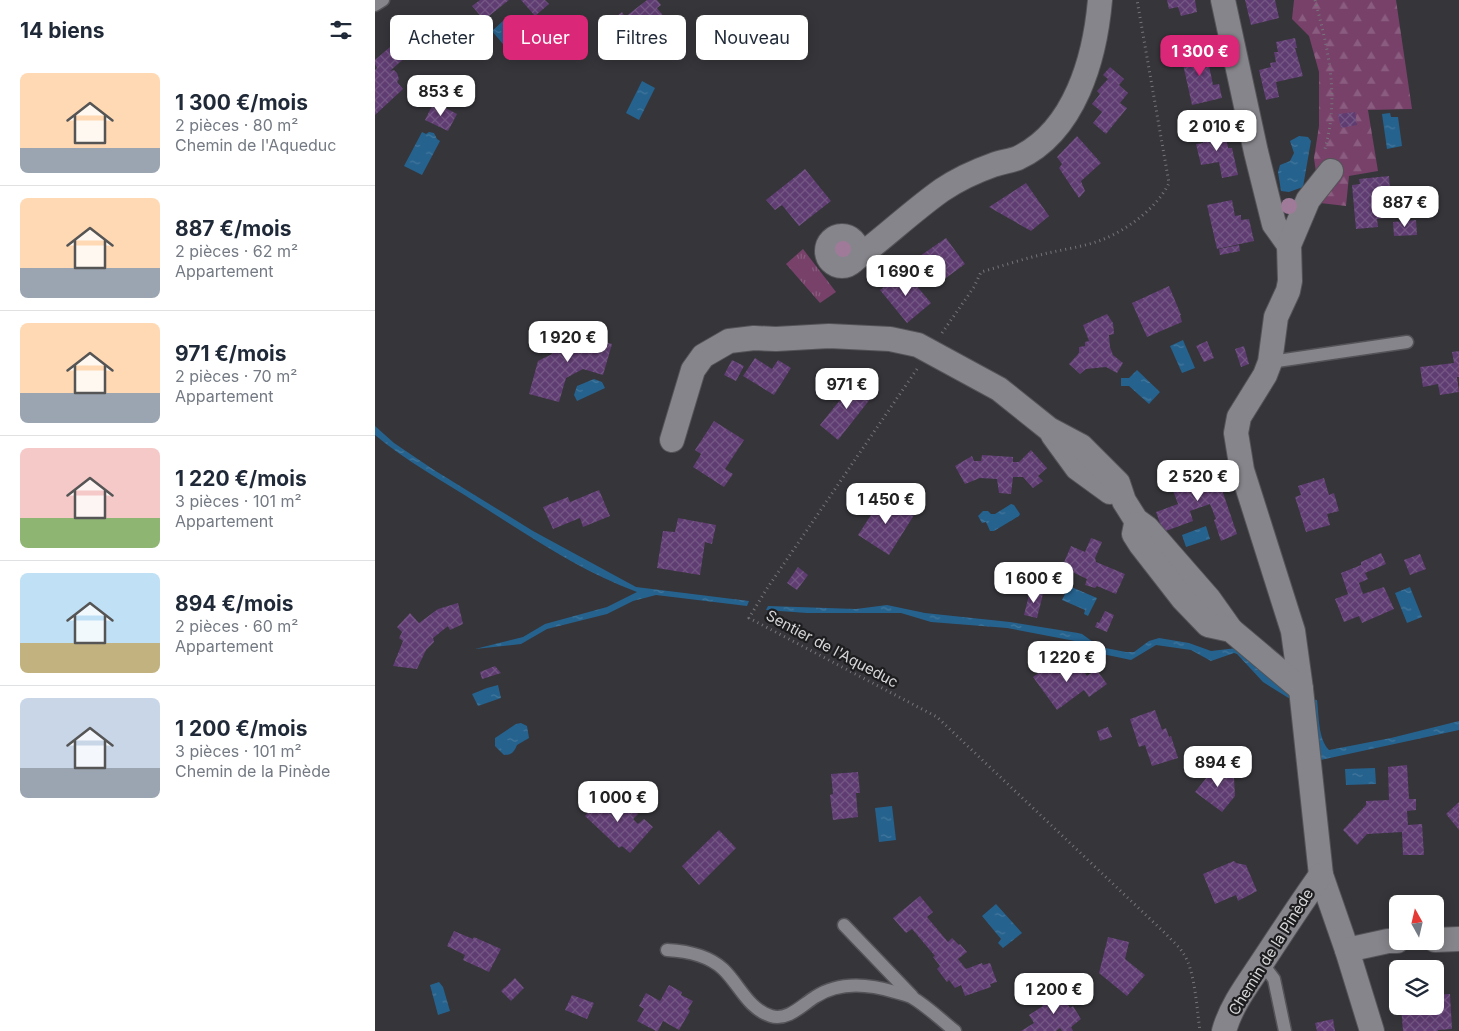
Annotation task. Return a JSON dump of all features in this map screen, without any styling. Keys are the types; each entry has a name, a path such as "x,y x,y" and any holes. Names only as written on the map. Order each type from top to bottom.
{"street":[{"path":"853,251 878,243 942,190 992,166 1017,159 1033,150 1051,132 1067,112 1085,78 1098,23 1100,0"},
{"path":"1223,0 1273,224 1289,245"},
{"path":"1331,171 1308,200 1289,245 1290,281 1288,291 1276,317 1270,362 1265,375 1239,417 1236,433 1242,470 1293,631 1321,874 1347,950 1371,1031"},
{"path":"672,440 693,370 703,356 729,341 754,338 838,336 890,339 918,345 999,389 1049,429 1077,468 1130,511 1147,528 1209,599 1231,630 1301,689"},
{"name":"Chemin de la Pinède","path":"1224,1031 1226,1022 1241,994 1293,913 1321,874"},
{"path":"1444,940 1459,940"},
{"path":"1347,950 1389,941"}],"lane":[{"path":"375,5 383,0"},
{"path":"1270,362 1407,342"},
{"path":"844,925 912,996 955,1031"},
{"path":"667,950 692,953 708,959 722,968 746,998 759,1010 773,1016 784,1016 799,1009 816,996 834,988 861,985 912,996"},
{"path":"1262,963 1273,979 1285,1031"}],"path":[{"name":"Sentier de l'Aqueduc","path":"1137,0 1169,183 1163,196 1154,206 1128,226 1103,239 1041,254 981,272 974,287 771,582 749,618 937,717 1167,935 1184,954 1190,967 1197,1002 1200,1031"},
{"path":"1315,0 1328,48 1331,77 1331,109 1328,131"}],"green space":[{"path":"1294,0 1396,0 1412,109 1368,110 1378,171 1349,176 1346,206 1320,203 1314,158 1319,126 1319,72 1309,36 1292,19"},
{"path":"803,249 836,292 820,303 786,264"}],"water":[{"path":"503,21 503,44 493,32"},
{"path":"642,81 655,88 639,120 626,113"},
{"path":"1390,113 1391,117 1398,117 1402,146 1387,149 1382,114"},
{"path":"422,132 426,134 429,132 434,133 440,141 422,175 404,166"},
{"path":"1299,136 1308,137 1311,141 1303,187 1289,192 1281,191 1278,172 1280,165 1290,161 1294,153 1290,141"},
{"path":"1183,340 1195,368 1182,373 1170,346"},
{"path":"1137,370 1160,392 1149,404 1129,386 1121,386 1121,378 1129,378"},
{"path":"594,379 602,382 605,388 577,401 574,395 577,386"},
{"path":"375,426 394,443 434,470 533,531 636,587 749,601 747,606 656,595 633,601 607,614 547,629 521,644 475,649 523,637 545,624 607,607 637,592 595,574 555,552 425,471 375,435"},
{"path":"1011,504 1014,505 1020,514 1019,516 994,531 990,531 986,522 982,523 978,516 983,511 995,514"},
{"path":"1206,526 1210,539 1186,547 1182,535"},
{"path":"1069,586 1097,598 1088,616 1084,614 1085,610 1062,600"},
{"path":"1410,587 1422,617 1407,623 1395,593"},
{"path":"887,605 925,613 1010,622 1078,633 1100,647 1126,652 1134,652 1149,641 1159,638 1189,643 1211,651 1237,648 1269,678 1295,695 1295,702 1263,682 1234,653 1211,661 1191,650 1156,645 1131,660 1093,652 1080,642 1007,628 931,622 901,613 807,613 766,610 768,606 856,609"},
{"path":"498,685 501,698 478,706 472,694"},
{"path":"1311,699 1317,700 1321,733 1329,750 1391,738 1459,721 1459,730 1316,761"},
{"path":"521,723 527,726 529,738 517,745 511,754 504,755 495,746 495,738 516,724"},
{"path":"1375,768 1376,784 1346,785 1345,769"},
{"path":"892,806 896,840 879,842 875,808"},
{"path":"996,904 1022,933 1003,948 998,943 1001,939 982,916"},
{"path":"439,982 443,987 450,1011 438,1015 430,985"}],"building":[{"path":"480,0 509,0 490,15 480,15 472,6"},
{"path":"521,0 545,0 549,4 534,15"},
{"path":"647,0 657,0 661,5 657,8 663,15 628,15"},
{"path":"1167,0 1195,0 1197,12 1181,16 1178,7 1169,9"},
{"path":"1245,0 1275,0 1279,18 1251,25"},
{"path":"1295,38 1297,48 1295,48 1303,76 1276,82 1279,97 1266,100 1259,70 1271,67 1270,63 1276,62 1274,52 1278,52 1276,42"},
{"path":"1205,46 1213,85 1219,84 1222,98 1192,105 1183,64 1188,63 1185,51"},
{"path":"390,47 390,60 402,60 390,71 394,70 397,73 399,79 397,82 403,89 375,115 375,70 377,68 375,60"},
{"path":"1110,67 1124,79 1119,85 1128,93 1120,103 1127,108 1106,134 1093,123 1102,112 1092,104 1100,94 1097,91 1108,79 1103,75"},
{"path":"434,102 457,114 448,131 425,120"},
{"path":"1355,112 1357,125 1341,128 1338,114"},
{"path":"1220,126 1223,139 1226,138 1228,148 1232,148 1238,175 1222,178 1219,162 1201,165 1196,144 1203,143 1200,130"},
{"path":"1077,136 1101,163 1081,181 1085,191 1079,198 1059,168 1062,164 1057,157"},
{"path":"805,169 831,201 799,226 782,205 775,210 766,200"},
{"path":"1389,176 1392,217 1377,219 1378,227 1356,229 1352,185 1360,184 1359,179"},
{"path":"1026,183 1049,216 1031,231 989,207"},
{"path":"1232,200 1235,216 1241,215 1241,220 1249,219 1254,241 1217,249 1207,205"},
{"path":"1416,220 1417,235 1394,236 1393,222"},
{"path":"946,238 965,264 939,283 920,256"},
{"path":"1239,245 1240,251 1220,255 1219,249"},
{"path":"904,271 931,303 907,323 880,290"},
{"path":"1169,286 1182,322 1147,337 1132,303"},
{"path":"1107,314 1113,323 1114,334 1109,335 1110,347 1113,355 1123,363 1117,373 1106,367 1086,369 1080,374 1069,364 1079,353 1079,347 1085,346 1085,342 1089,341 1083,325"},
{"path":"575,327 581,338 584,336 612,344 603,375 583,369 566,378 559,402 529,394 538,361 552,354 546,343"},
{"path":"1207,341 1214,358 1204,362 1196,346"},
{"path":"1244,346 1249,364 1241,367 1235,349"},
{"path":"1459,351 1459,377 1457,377 1459,392 1440,395 1438,384 1423,387 1420,367 1454,363 1452,352"},
{"path":"755,358 772,369 778,360 791,368 774,395 743,376"},
{"path":"732,360 744,366 736,381 724,375"},
{"path":"856,380 874,394 838,440 820,425"},
{"path":"714,421 744,440 725,469 733,474 724,487 693,467 701,454 695,450"},
{"path":"1031,450 1047,468 1038,476 1043,481 1033,488 1023,477 1013,477 1011,494 999,493 997,479 980,478 965,484 955,466 972,456 974,461 981,461 982,455 1013,457 1013,462 1019,462"},
{"path":"1199,462 1208,469 1211,476 1217,475 1237,534 1221,541 1210,504 1190,511 1193,521 1163,532 1156,512 1178,504 1172,488"},
{"path":"1324,478 1329,495 1334,493 1339,511 1327,514 1330,525 1306,532 1295,497 1301,495 1298,486"},
{"path":"599,490 610,516 583,527 580,518 553,529 543,507 568,497 570,502"},
{"path":"884,495 914,515 889,555 858,535"},
{"path":"678,518 716,525 712,544 705,542 700,575 657,568 663,531 675,532"},
{"path":"1091,538 1102,542 1095,558 1096,562 1125,574 1116,594 1097,586 1095,588 1085,585 1087,579 1062,567 1071,546 1085,552"},
{"path":"1381,553 1386,564 1365,573 1368,579 1359,583 1363,594 1384,587 1394,609 1362,623 1359,616 1344,622 1335,599 1348,594 1341,573 1361,565 1361,562"},
{"path":"1420,554 1426,569 1410,575 1404,560"},
{"path":"798,567 808,575 797,590 787,583"},
{"path":"1030,591 1043,594 1037,618 1024,615"},
{"path":"458,603 463,624 450,630 448,626 433,638 434,642 426,650 417,669 393,666 403,641 399,638 402,632 397,627 410,613 419,623 438,609"},
{"path":"1105,611 1114,615 1107,632 1095,627"},
{"path":"1057,659 1070,675 1081,667 1087,676 1096,669 1107,684 1089,697 1084,690 1057,710 1033,677"},
{"path":"495,666 501,673 482,679 480,672"},
{"path":"1155,710 1162,730 1166,728 1169,737 1171,736 1178,758 1152,766 1145,745 1139,747 1130,719"},
{"path":"1108,727 1112,737 1100,741 1097,731"},
{"path":"1219,762 1227,768 1225,771 1234,778 1235,796 1222,812 1195,792"},
{"path":"1407,765 1409,799 1416,799 1416,810 1407,811 1408,825 1422,824 1424,855 1403,855 1402,832 1367,834 1357,845 1343,830 1366,805 1366,801 1389,800 1388,767"},
{"path":"858,772 860,793 856,793 858,817 833,820 830,795 833,794 831,774"},
{"path":"605,793 623,810 628,804 638,814 633,819 638,824 644,819 653,827 630,853 622,846 619,848 585,816"},
{"path":"1459,802 1459,830 1446,814"},
{"path":"719,830 736,848 699,885 682,866"},
{"path":"1234,861 1246,865 1257,891 1238,901 1236,895 1215,904 1203,874"},
{"path":"920,896 933,912 927,917 948,942 952,938 967,952 958,959 966,969 982,963 983,965 990,963 997,982 990,984 991,987 965,996 961,985 955,988 949,980 947,982 937,969 940,966 933,957 935,956 912,929 906,933 893,918"},
{"path":"454,931 473,939 474,937 501,949 489,972 463,960 465,955 447,946"},
{"path":"1108,937 1129,942 1125,959 1145,975 1127,996 1099,973"},
{"path":"515,978 524,988 511,1001 501,991"},
{"path":"669,985 682,992 681,995 693,1001 688,1009 690,1011 679,1030 663,1021 658,1031 656,1031 637,1021 644,1009 639,1006 646,993 660,1001"},
{"path":"1059,991 1070,1008 1073,1006 1081,1019 1071,1027 1073,1031 1062,1031 1060,1028 1056,1031 1021,1031 1034,1023 1029,1015 1043,1006 1040,1001"},
{"path":"1444,994 1450,994 1452,1029 1403,1031 1402,1015 1444,1015"},
{"path":"572,995 594,1003 587,1019 565,1010"},
{"path":"1333,1019 1335,1031 1317,1031 1315,1023"}]}
